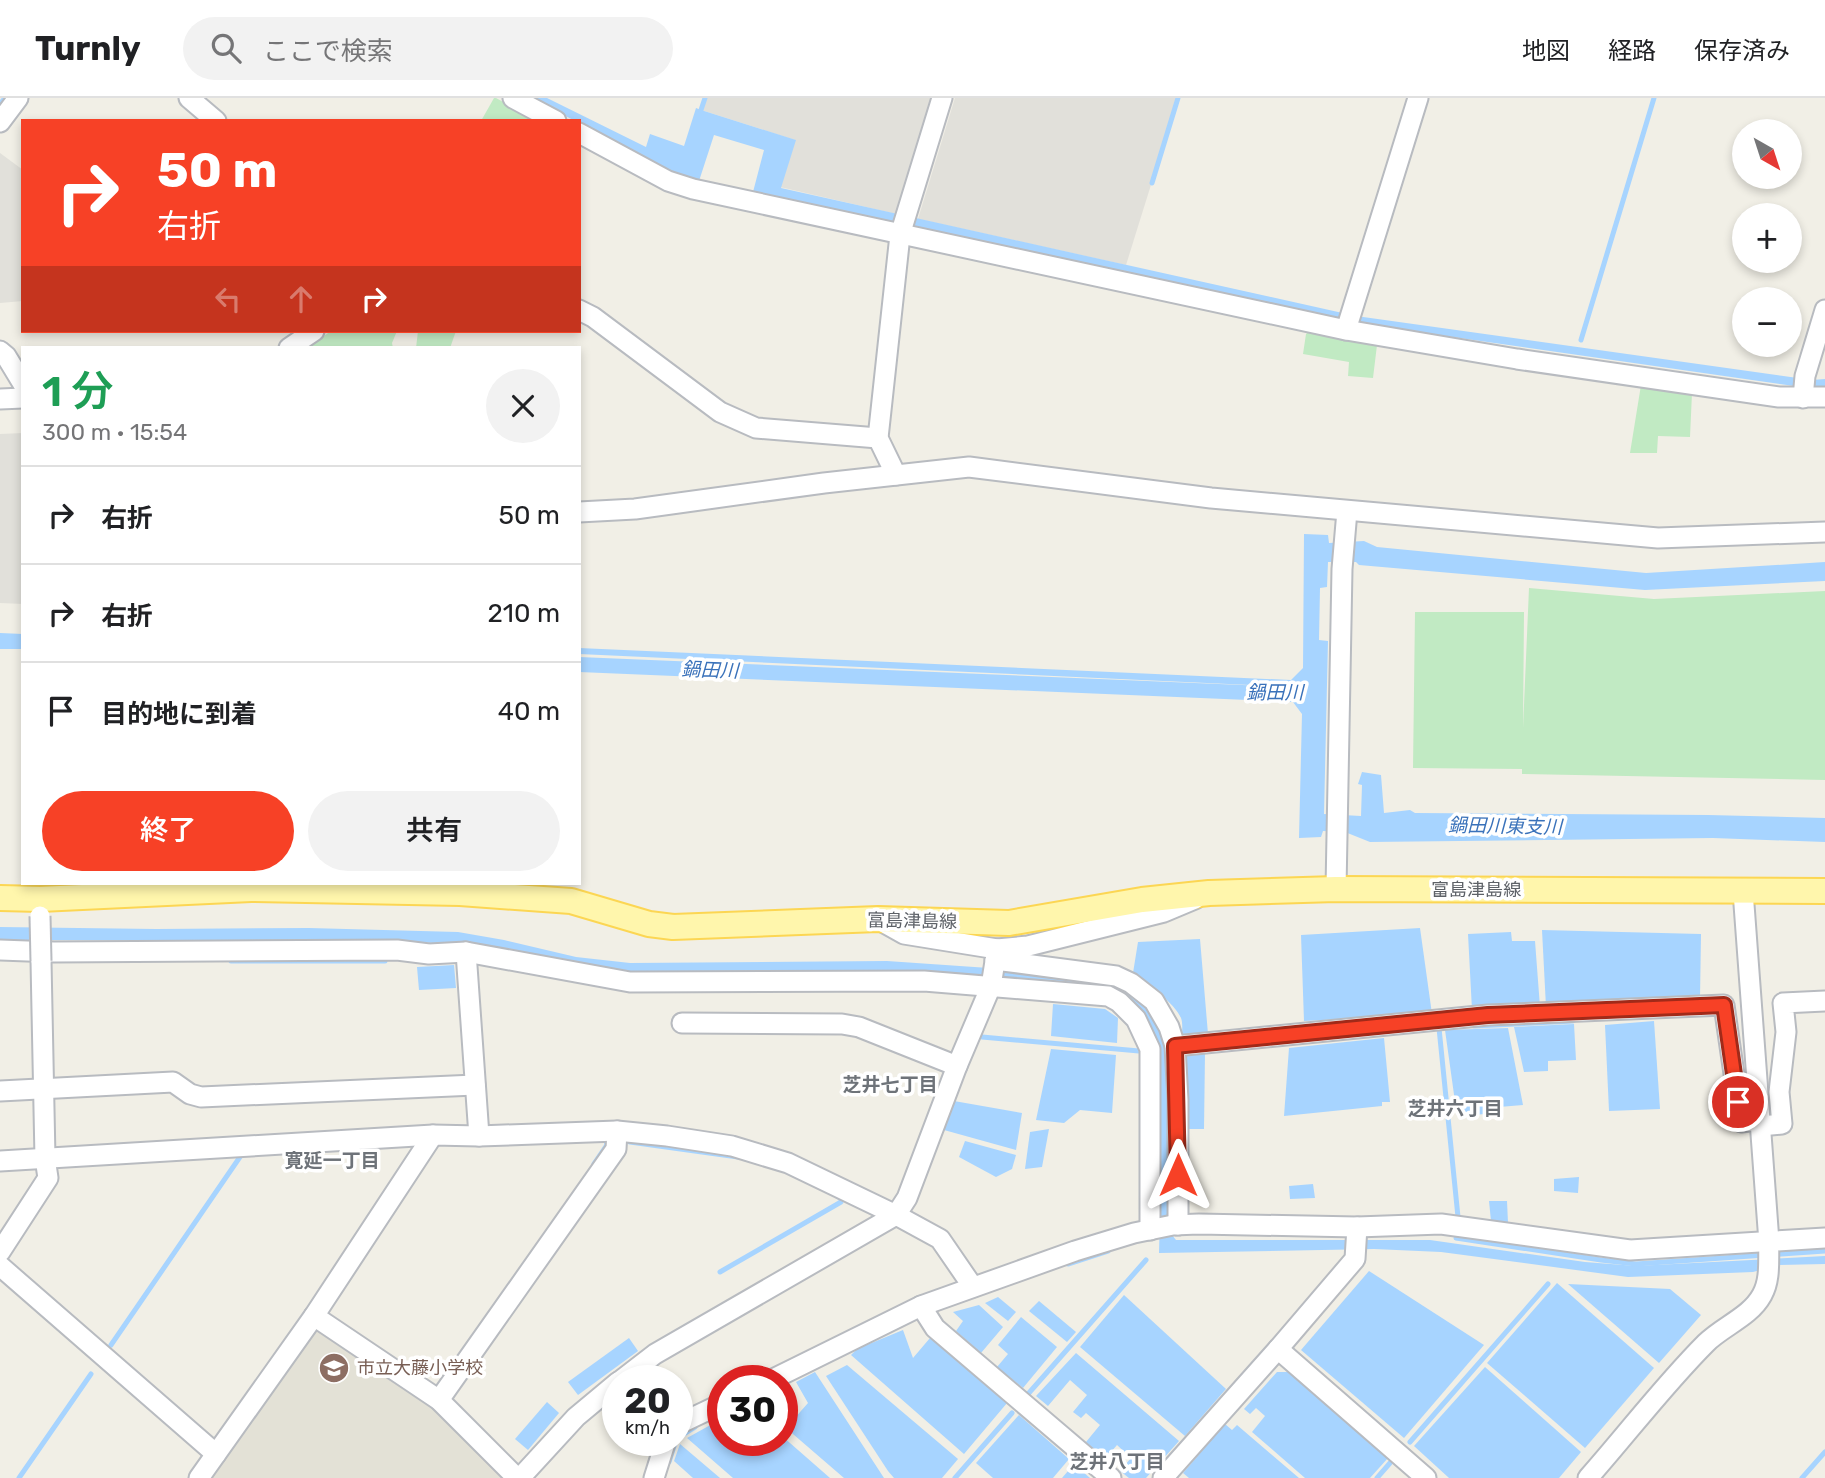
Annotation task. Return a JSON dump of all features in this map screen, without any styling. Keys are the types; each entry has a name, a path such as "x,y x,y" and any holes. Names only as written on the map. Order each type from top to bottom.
{"main road":[{"name":"富島津島線","path":"0,898 40,908 251,889 460,893 571,901 649,924 673,927 878,919 1009,923 1209,893 1335,889 1825,891"}],"street":[{"path":"0,122 18,98"},
{"path":"189,98 214,119"},
{"path":"513,98 552,119"},
{"path":"896,475 878,438 903,225 942,98"},
{"path":"1349,322 1418,98"},
{"path":"581,135 668,181 687,188 903,225 1517,359 1804,388 1825,397"},
{"path":"1804,388 1825,310"},
{"path":"581,311 593,317 720,412 756,428 878,438"},
{"path":"292,346 311,333"},
{"path":"0,351 21,381"},
{"path":"0,399 21,398"},
{"path":"581,512 635,509 969,467 1211,498 1658,538 1825,531"},
{"path":"1335,889 1342,564 1347,511"},
{"path":"1588,1478 1707,1342 1749,1313 1767,1286 1769,1245 1743,891"},
{"path":"995,958 1028,946 1164,912 1209,893"},
{"path":"0,1252 48,1178 45,1158 40,908"},
{"path":"878,919 904,934 995,958 1116,976 1146,993 1162,1013 1175,1046 1178,1100 1175,1225"},
{"path":"0,950 397,950 429,954 466,953 630,982 924,981 1108,996 1119,1002 1136,1019 1150,1049 1150,1230"},
{"path":"466,953 479,1136"},
{"path":"641,1365 655,1354 896,1215 907,1198 957,1066 991,986 995,958"},
{"path":"1175,1046 1488,1015 1724,1005 1741,1122 1782,1124 1779,1092 1786,1032 1783,1003 1825,1001"},
{"path":"682,1023 859,1027 957,1066"},
{"path":"0,1091 173,1082 190,1094 201,1097 475,1085"},
{"path":"0,1161 433,1135 617,1131 667,1136 743,1149 788,1163 896,1215 940,1239 973,1287"},
{"path":"439,1400 615,1149 617,1131"},
{"path":"200,1478 314,1316 433,1135"},
{"path":"798,1367 921,1306 1075,1251 1175,1225 1357,1227 1441,1224 1630,1250 1769,1245 1825,1238"},
{"path":"1163,1478 1355,1259 1357,1227"},
{"path":"0,1266 216,1454"},
{"path":"921,1306 935,1328 1111,1478"},
{"path":"314,1316 439,1400 519,1478 576,1418 602,1396"},
{"path":"1278,1349 1426,1478"},
{"path":"654,1478 661,1456"}],"shaded area":[{"path":"705,98 932,98 896,214 780,187 795,140 701,110"},
{"path":"955,98 1178,98 1126,265 918,219"},
{"path":"0,153 21,169 21,301 0,303"},
{"path":"21,433 21,604 0,603 0,434"},
{"name":"市立大藤小学校","path":"322,1329 437,1406 506,1478 212,1478 313,1331"}],"green space":[{"path":"496,98 533,119 482,119"},
{"path":"1311,330 1377,345 1373,378 1348,376 1349,362 1303,354 1306,334"},
{"path":"328,333 396,333 393,346 310,346"},
{"path":"418,333 455,333 451,346 416,346"},
{"path":"1641,385 1692,393 1690,437 1658,436 1657,453 1630,453"},
{"path":"1529,588 1654,599 1825,591 1825,780 1522,774 1522,769 1413,768 1415,612 1524,612 1523,728"}],"water":[{"path":"532,98 547,98 646,147 650,134 684,146 696,108 796,140 781,188 1356,316 1812,380 1825,379 1825,386 1801,387 1355,323 753,192 764,150 714,135 699,181 671,175 581,124 581,119 571,119"},
{"path":"1304,534 1328,535 1329,543 1364,541 1377,547 1646,573 1825,562 1825,581 1645,590 1359,565 1356,562 1328,562 1327,587 1320,588 1319,640 1328,641 1324,814 1361,816 1362,785 1358,784 1362,772 1381,775 1384,813 1410,810 1415,813 1825,818 1825,842 1713,838 1370,842 1345,832 1323,831 1321,837 1299,838 1302,714 1293,702 581,672 581,657 1291,687 581,654 581,648 1291,680 1303,668"},
{"path":"0,633 21,634 21,649 0,649"},
{"path":"0,927 309,928 458,932 576,957 630,963 887,961 1090,975 1146,998 1169,1049 1169,1219 1172,1235 1176,1240 1430,1240 1585,1262 1636,1266 1825,1256 1825,1264 1779,1265 1753,1272 1628,1277 1441,1252 1374,1249 1159,1253 1161,1176 1156,1045 1133,1003 936,973 884,970 621,973 447,944 403,941 0,940"},
{"path":"1420,928 1432,1014 1304,1021 1301,935"},
{"path":"1542,930 1701,934 1700,998 1546,1007"},
{"path":"1511,932 1512,941 1535,941 1540,1007 1472,1010 1468,934"},
{"path":"1200,939 1208,1034 1182,1036 1182,1020 1178,1012 1133,973 1138,942"},
{"path":"454,965 456,988 419,990 417,967"},
{"path":"1053,1004 1105,1009 1118,1018 1117,1043 1051,1036"},
{"path":"1654,1021 1660,1109 1609,1111 1605,1025"},
{"path":"1574,1024 1576,1060 1548,1061 1548,1071 1524,1072 1514,1027"},
{"path":"1508,1028 1523,1105 1499,1107 1500,1113 1457,1116 1445,1030"},
{"path":"1384,1038 1390,1102 1382,1102 1382,1106 1284,1116 1289,1048"},
{"path":"1051,1049 1116,1055 1112,1113 1080,1110 1064,1123 1036,1120"},
{"path":"1205,1053 1204,1129 1184,1129 1186,1055"},
{"path":"954,1101 1022,1113 1016,1150 944,1130"},
{"path":"1049,1129 1042,1167 1025,1169 1030,1132"},
{"path":"965,1141 1016,1155 1012,1169 996,1177 959,1157"},
{"path":"1579,1177 1578,1193 1554,1191 1554,1179"},
{"path":"1313,1184 1315,1198 1290,1199 1289,1186"},
{"path":"1489,1201 1507,1201 1508,1223 1491,1221"},
{"path":"1369,1271 1484,1345 1404,1438 1301,1350"},
{"path":"1557,1283 1654,1368 1585,1448 1487,1363"},
{"path":"1568,1284 1670,1289 1701,1315 1659,1363"},
{"path":"1124,1295 1226,1389 1185,1436 1080,1347"},
{"path":"998,1297 1016,1312 1008,1321 985,1303"},
{"path":"1039,1301 1076,1332 1067,1342 1029,1311"},
{"path":"979,1305 1003,1327 981,1353 956,1331 963,1321 953,1312"},
{"path":"1021,1317 1057,1347 1023,1388 997,1367 1008,1354 998,1345"},
{"path":"903,1330 913,1358 930,1338 1007,1403 964,1454 851,1355 857,1349"},
{"path":"629,1338 638,1351 619,1365 602,1365 602,1377 578,1395 568,1382"},
{"path":"1076,1353 1179,1441 1146,1478 1129,1478 1120,1471 1131,1458 1117,1445 1105,1459 1086,1442 1100,1425 1086,1413 1081,1418 1073,1412 1087,1395 1070,1380 1048,1406 1036,1396"},
{"path":"847,1365 958,1459 942,1478 894,1478 888,1471 826,1376"},
{"path":"1485,1367 1581,1452 1559,1478 1449,1478 1414,1446"},
{"path":"815,1372 884,1478 844,1478 798,1438 798,1414 808,1403 798,1381"},
{"path":"1277,1372 1289,1372 1388,1458 1370,1478 1305,1478 1252,1432 1265,1416 1256,1408 1250,1414 1244,1409"},
{"path":"547,1402 559,1413 528,1450 515,1439"},
{"path":"1019,1415 1069,1459 1053,1478 993,1478 976,1463"},
{"path":"1225,1424 1232,1430 1237,1425 1299,1478 1189,1478 1183,1473"},
{"path":"707,1427 707,1455 693,1443 693,1435"},
{"path":"798,1450 830,1478 733,1478 708,1456 798,1456"},
{"path":"693,1455 720,1478 693,1478 674,1461 676,1456"},
{"path":"1074,1464 1090,1478 1062,1478"}],"waterway":[{"path":"0,104 5,98"},
{"path":"701,110 705,98"},
{"path":"1152,183 1178,98"},
{"path":"1581,340 1654,98"},
{"path":"231,961 385,961"},
{"path":"1474,1026 1573,1021"},
{"path":"1437,1028 1458,1217"},
{"path":"982,1037 1139,1051"},
{"path":"594,1164 607,1145 606,1140"},
{"path":"630,1142 738,1157"},
{"path":"111,1345 242,1154"},
{"path":"720,1272 841,1202 838,1197"},
{"path":"1456,1238 1636,1264 1825,1251"},
{"path":"1068,1264 1108,1251"},
{"path":"1028,1394 1146,1260"},
{"path":"1410,1442 1548,1284"},
{"path":"19,1478 91,1374"},
{"path":"955,1478 1012,1413"},
{"path":"1802,1478 1825,1452"},
{"path":"669,1462 671,1456"},
{"path":"1377,1478 1390,1463"}],"place":[{"name":"市立大藤小学校","path":"334,1368"}],"district":[{"name":"芝井七丁目","path":"890,1084"},
{"name":"芝井六丁目","path":"1455,1108"},
{"name":"寛延一丁目","path":"332,1160"},
{"name":"芝井八丁目","path":"1117,1461"}],"route":[{"path":"1178,1175 1175,1046 1488,1015 1724,1005 1738,1102"}],"water label":[{"name":"鍋田川","path":"710,670"},
{"name":"鍋田川","path":"1275,692"},
{"name":"鍋田川東支川","path":"1505,826"}]}
